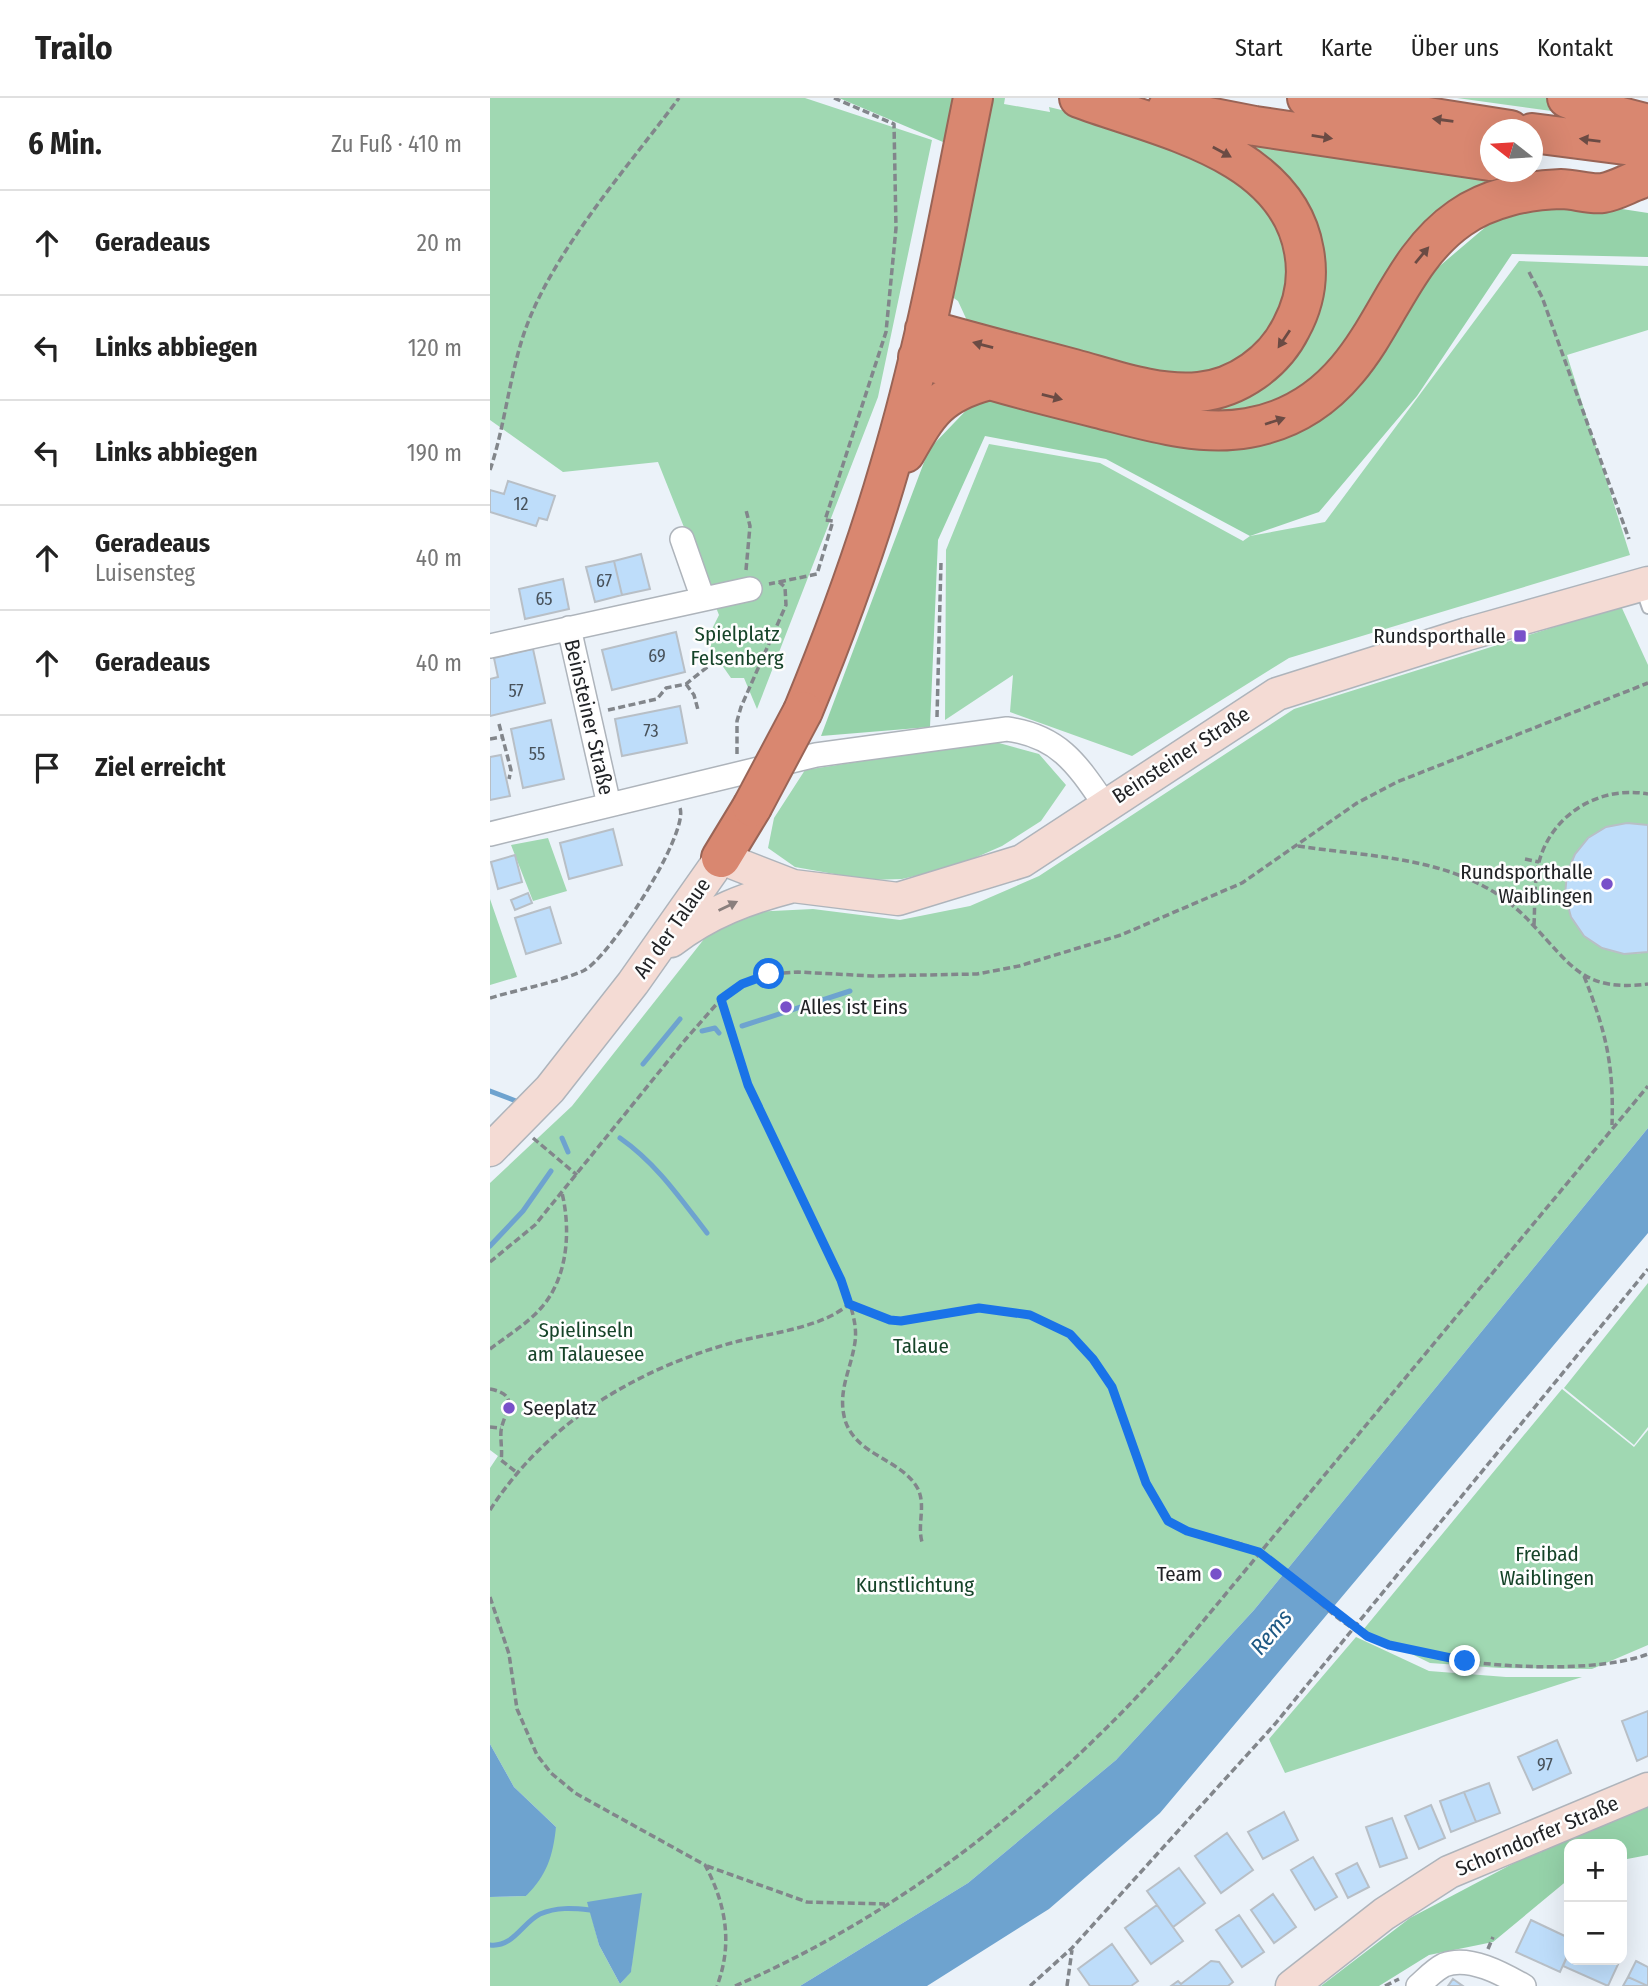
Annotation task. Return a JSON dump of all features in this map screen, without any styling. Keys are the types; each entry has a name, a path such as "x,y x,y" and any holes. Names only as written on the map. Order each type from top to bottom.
{"highway":[{"path":"721,858 752,807 803,711 830,644 880,499 922,343 973,98"},
{"path":"922,343 1175,392 1201,392 1226,386 1249,375 1269,359 1285,340 1305,292 1307,264 1302,238 1288,206 1272,186 1240,162 1195,138 1079,98"},
{"path":"1110,98 1255,126 1480,160"},
{"path":"1307,98 1480,125"},
{"path":"1567,98 1602,112 1648,124"},
{"path":"1543,136 1645,170"},
{"path":"1543,166 1645,170"},
{"path":"922,343 986,381 1191,428 1228,430 1268,424 1306,408 1329,390 1367,341 1408,273 1436,239 1460,218 1490,203 1524,193 1562,189 1602,193 1645,170"},
{"path":"880,499 924,420 938,402 962,387 986,381"}],"street":[{"path":"682,538 703,599"},
{"name":"Beinsteiner Straße","path":"490,646 750,589"},
{"name":"Beinsteiner Straße","path":"490,834 673,789 761,771 816,755 990,730 1026,732 1063,750 1105,804 1277,694 1467,634 1646,592"},
{"name":"Beinsteiner Straße","path":"569,628 609,805"},
{"name":"An der Talaue","path":"490,1150 550,1089 651,957 721,858 793,886 898,899 1022,861 1105,804"},
{"path":"651,957 698,920 741,900 793,886"},
{"name":"Schorndorfer Straße","path":"1292,1986 1384,1914 1449,1872 1648,1789"},
{"path":"1418,1986 1447,1964 1465,1963 1487,1969 1524,1986"}],"path":[{"path":"490,470 505,425 516,367 530,317 548,279 679,98"},
{"path":"746,510 750,526 746,572 750,589 817,574 833,521 825,520 887,332 896,228 894,124 834,98"},
{"path":"1529,272 1542,297 1629,539"},
{"path":"938,738 936,661 942,562"},
{"path":"737,742 741,707 786,605 785,587 779,582"},
{"path":"589,715 657,699 666,688 686,684 716,660"},
{"path":"490,1262 535,1225 721,999 742,984 769,974 798,972 955,976 1019,965 1121,935 1242,883 1357,803 1397,782 1648,682"},
{"path":"686,684 694,695 698,710"},
{"path":"499,724 511,770 509,779"},
{"path":"490,739 503,736"},
{"path":"490,998 584,970 602,958 631,915 674,839 682,814 673,789"},
{"path":"1534,926 1539,862 1548,841 1572,811 1601,797 1621,793 1648,794"},
{"path":"1298,846 1412,862 1471,880 1517,909 1548,945 1583,975 1603,984 1624,987 1648,985"},
{"path":"1525,859 1539,862"},
{"path":"1583,975 1600,1017 1612,1066 1612,1127"},
{"path":"721,999 748,1085 841,1280 856,1327 855,1344 843,1384 842,1404 846,1423 856,1440 908,1477 918,1489 921,1501 919,1532 922,1542"},
{"path":"735,1986 802,1957 888,1904 1007,1819 1097,1740 1170,1661 1648,1086"},
{"path":"533,1138 577,1175"},
{"path":"490,1349 528,1321 554,1290 565,1248 566,1208 562,1193"},
{"path":"1032,1986 1072,1948 1275,1724 1648,1269"},
{"path":"490,1510 516,1472 565,1424 630,1384 679,1361 730,1343 816,1322 837,1314 849,1304"},
{"path":"849,1304 890,1320 901,1321 969,1308 1006,1310 1049,1321 1070,1334 1093,1359 1112,1387 1146,1483 1168,1521 1187,1531 1259,1552 1352,1627 1389,1645 1465,1661 1586,1666 1648,1654"},
{"path":"490,1389 498,1390 509,1401 509,1410 501,1428 501,1460 516,1472"},
{"path":"490,1427 501,1428"},
{"path":"490,1597 509,1654 517,1709 537,1755 551,1773 575,1793 705,1865 807,1902 841,1905 888,1904"},
{"path":"705,1865 714,1881 725,1921 726,1955 717,1986"},
{"path":"1067,1986 1072,1948"}],"green space":[{"name":"Spielplatz Felsenberg","path":"490,98 805,98 932,140 878,397 757,709 744,678 731,678 710,648 713,627 719,615 658,462 563,472 490,420"},
{"path":"839,98 956,98 943,142"},
{"path":"987,98 1005,98 1004,104 1050,112 1049,107 1132,127 1267,195 1296,285 1247,365 1185,379 970,327 958,301 948,294"},
{"path":"1457,98 1547,98 1588,116"},
{"path":"1230,142 1480,179 1480,182 1507,183 1332,374 1242,414 1212,413 1285,361 1314,270"},
{"path":"1570,201 1648,213 1648,257 1512,254 1417,396 1319,512 1250,536 1106,459 985,436 938,540 930,727 821,736 929,449 978,398 1034,403 1263,439 1422,281 1495,219"},
{"path":"1519,261 1648,266 1648,330 1567,355 1630,555 1289,658 1132,756 1010,712 1013,675 945,720 946,550 989,444 1100,463 1243,541 1250,536 1325,522"},
{"name":"Talaue","path":"1621,606 1648,665 1648,825 1611,828 1585,842 1570,865 1566,891 1572,917 1588,938 1613,952 1648,952 1648,1128 1254,1610 1116,1760 968,1883 800,1986 490,1986 490,1897 526,1896 556,1827 514,1787 490,1744 490,1468 498,1456 490,1450 490,1183 572,1106 712,929 749,912 813,909 900,920 970,906 1039,876 1294,709","holes":["588,1902 634,1942 631,1971 620,1984 599,1945"]},
{"path":"992,741 1039,754 1066,785 1041,821 1002,846 954,867 902,879 868,880 795,867 768,848 774,818 805,770"},
{"path":"548,838 567,891 533,901 511,845"},
{"path":"490,899 517,977 490,985"},
{"path":"1648,1283 1648,1427 1634,1445 1564,1388"},
{"name":"Freibad Waiblingen","path":"1562,1389 1634,1447 1648,1430 1648,1645 1592,1669 1500,1668 1430,1663 1363,1630"},
{"path":"1356,1637 1429,1671 1506,1677 1582,1677 1285,1773 1269,1739"},
{"path":"1648,1800 1648,1855 1627,1859 1627,1839 1564,1839 1564,1883 1493,1942 1429,1955 1379,1986 1321,1986 1410,1918 1603,1816"}],"water":[{"name":"Rems","path":"1648,1128 1648,1233 1160,1813 1049,1909 927,1986 800,1986 968,1883 1116,1760 1254,1610"},
{"path":"490,1744 514,1787 556,1827 548,1864 526,1896 490,1897"},
{"path":"642,1893 631,1972 620,1984 599,1945 587,1902"}],"building":[{"path":"508,481 555,496 547,520 539,518 536,526 490,512 490,490 504,494"},
{"path":"641,554 650,589 622,595 614,561"},
{"path":"614,561 622,595 595,602 586,567"},
{"path":"563,579 569,609 525,619 519,589"},
{"path":"676,632 685,672 612,690 602,650"},
{"path":"533,649 545,703 490,716 490,679 498,677 494,658"},
{"path":"680,706 687,743 622,756 615,719"},
{"path":"551,720 564,779 523,788 511,729"},
{"path":"501,755 510,796 490,800 490,757"},
{"name":"Rundsporthalle Waiblingen","path":"1627,823 1648,825 1648,952 1624,954 1602,948 1584,936 1571,917 1565,895 1567,873 1575,854 1588,838 1606,827"},
{"path":"613,829 622,865 569,879 560,843"},
{"path":"515,855 522,882 498,889 491,862"},
{"path":"528,893 532,903 515,910 511,900"},
{"path":"550,907 561,943 526,954 515,918"},
{"path":"1648,1711 1648,1756 1637,1761 1622,1721"},
{"path":"1557,1740 1571,1773 1533,1790 1518,1757"},
{"path":"1489,1783 1500,1813 1476,1822 1464,1792"},
{"path":"1464,1792 1476,1822 1451,1832 1440,1801"},
{"path":"1431,1805 1445,1838 1419,1849 1405,1816"},
{"path":"1284,1812 1298,1840 1263,1859 1248,1832"},
{"path":"1392,1818 1407,1858 1380,1867 1366,1827"},
{"path":"1227,1833 1253,1870 1221,1893 1195,1856"},
{"path":"1313,1857 1337,1897 1315,1910 1291,1870"},
{"path":"1357,1863 1369,1887 1348,1898 1336,1874"},
{"path":"1179,1868 1205,1903 1173,1927 1147,1891"},
{"path":"1273,1894 1296,1927 1274,1943 1251,1910"},
{"path":"1157,1905 1183,1941 1151,1964 1125,1928"},
{"path":"1239,1915 1264,1952 1242,1967 1216,1930"},
{"path":"1531,1920 1564,1936 1564,1963 1560,1972 1516,1952"},
{"path":"1112,1944 1138,1981 1131,1986 1090,1986 1078,1969"},
{"path":"1211,1961 1219,1962 1233,1982 1228,1986 1171,1986 1178,1981 1181,1984"},
{"path":"1636,1961 1648,1967 1648,1986 1628,1977"},
{"path":"1564,1964 1618,1965 1608,1986 1563,1966"},
{"path":"1628,1977 1648,1986 1623,1986"},
{"path":"1453,1979 1463,1986 1448,1986"}],"waterway":[{"path":"742,1026 850,991"},
{"path":"643,1064 680,1019"},
{"path":"702,1031 715,1028 719,1033"},
{"path":"490,1091 516,1101"},
{"path":"562,1138 568,1152"},
{"path":"620,1138 656,1170 707,1233"},
{"path":"490,1246 523,1211 551,1171"},
{"path":"490,1945 505,1943 540,1914 552,1910 590,1910"}],"place":[{"name":"Rundsporthalle","path":"1520,636"},
{"name":"Rundsporthalle Waiblingen","path":"1607,884"},
{"name":"Alles ist Eins","path":"786,1007"},
{"name":"Seeplatz","path":"509,1408"},
{"name":"Team","path":"1216,1574"}],"route":[{"path":"769,974 742,984 721,999 748,1085 841,1280 849,1304 890,1320 901,1321 969,1308 1006,1310 1049,1321 1070,1334 1093,1359 1112,1387 1146,1483 1168,1521 1187,1531 1246,1545 1259,1552 1352,1627 1367,1636 1389,1645 1432,1656 1465,1661"}],"park label":[{"name":"Spielinseln am Talauesee","path":"586,1342"},
{"name":"Kunstlichtung","path":"915,1585"}]}
